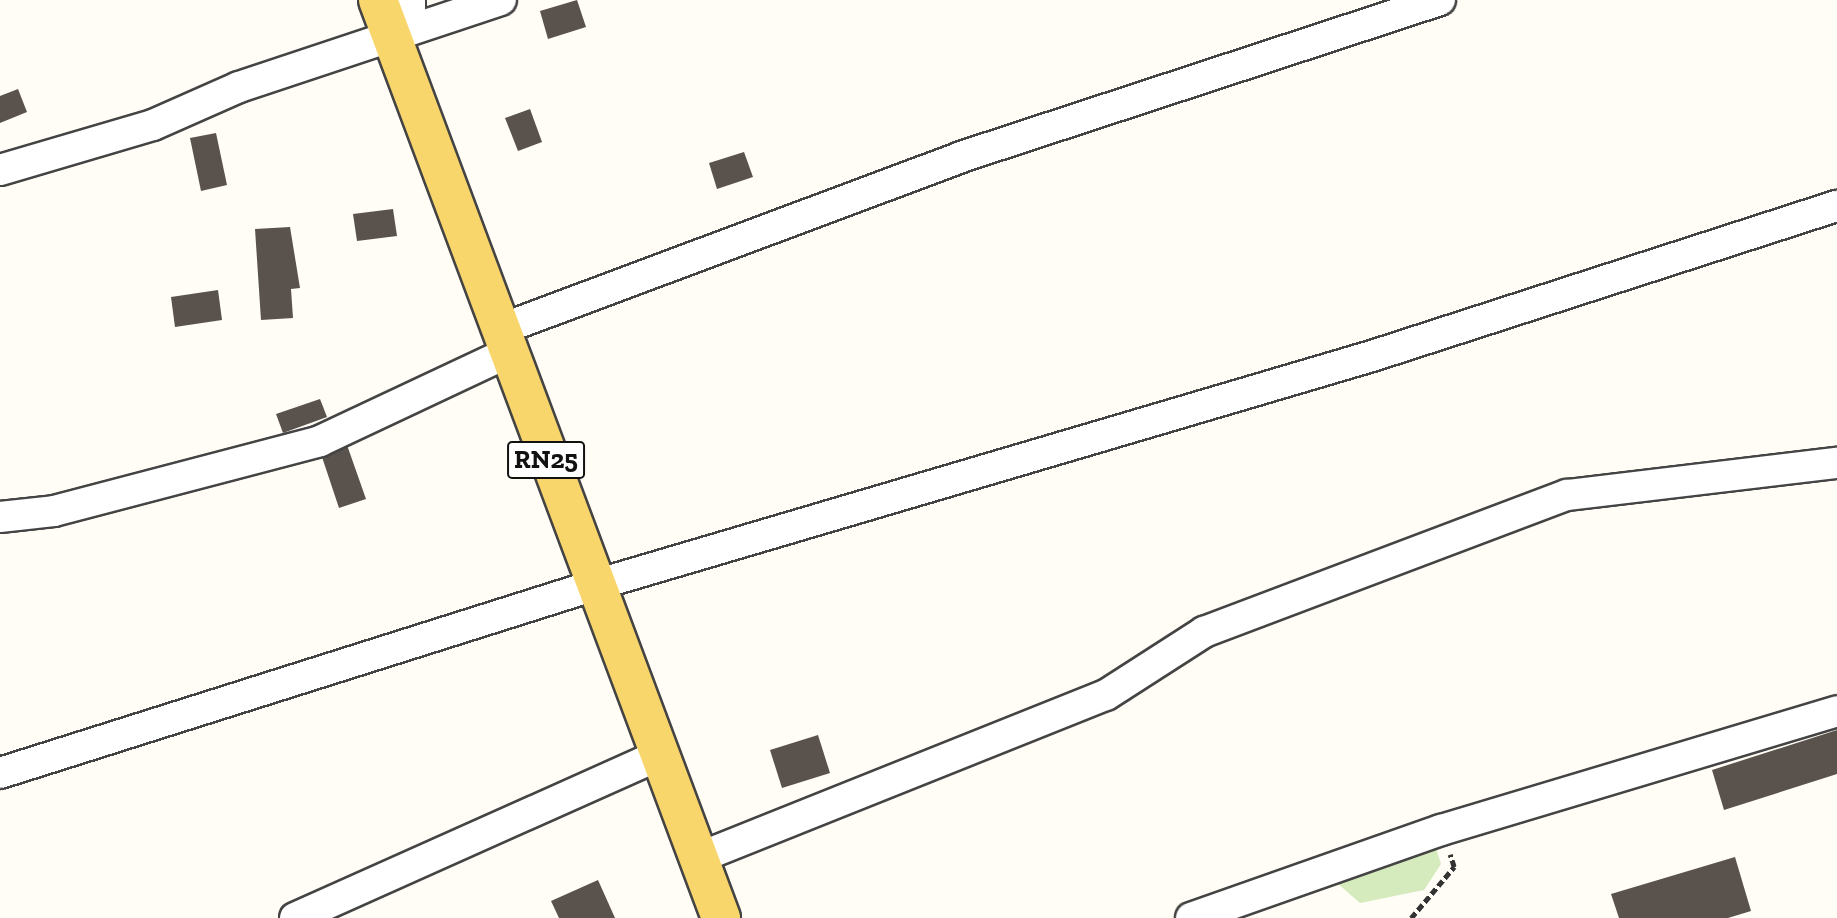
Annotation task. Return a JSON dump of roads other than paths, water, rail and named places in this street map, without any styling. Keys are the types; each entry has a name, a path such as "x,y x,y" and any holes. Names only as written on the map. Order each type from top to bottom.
{"main road":[{"name":"RN25","path":"406,14 503,342 592,586 721,918"}],"street":[{"path":"0,170 153,125 406,14 456,0"},
{"path":"406,14 501,0"},
{"path":"0,517 54,511 320,441 503,342 961,157 1440,0"},
{"path":"0,773 592,586 1372,356 1837,206"},
{"path":"698,858 1106,695 1204,632 1567,495 1837,463"},
{"path":"1191,918 1441,830 1837,711"},
{"path":"295,918 658,756"}]}
